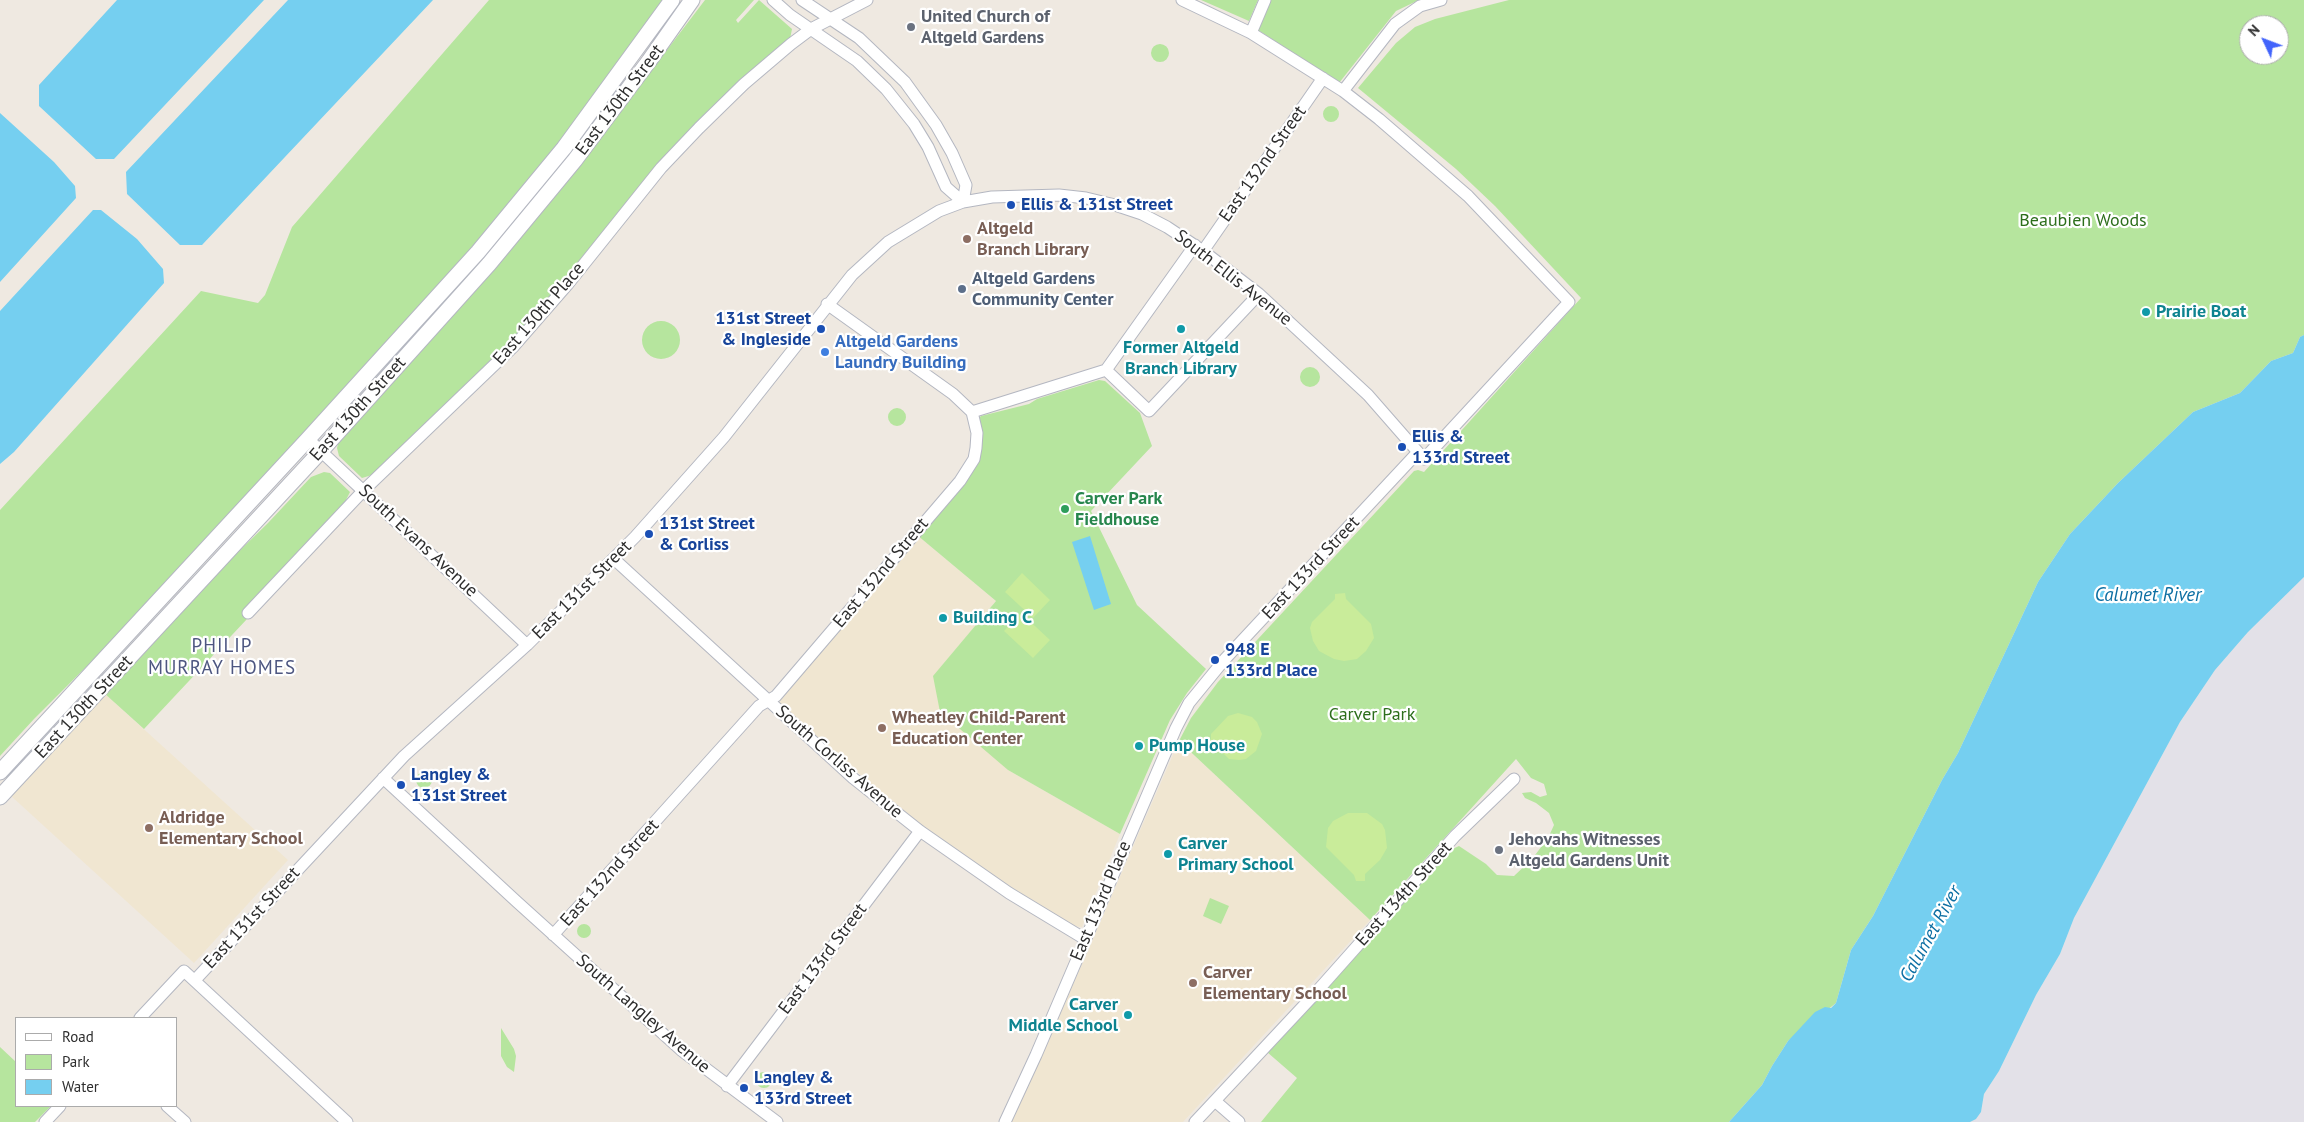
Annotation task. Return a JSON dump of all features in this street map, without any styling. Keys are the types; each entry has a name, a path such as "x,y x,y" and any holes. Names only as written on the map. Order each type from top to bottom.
{"main road":[{"name":"East 130th Street","path":"0,772 478,252 564,148 672,0"},
{"name":"East 130th Street","path":"0,798 321,450 489,264 550,190 649,61 692,0"}],"street":[{"path":"773,0 811,30 858,61 886,89 914,124 928,147 946,188 963,202 966,185 960,169 940,132 905,82 859,38 802,0"},
{"name":"East 130th Place","path":"248,612 364,490 514,346 563,291 661,168 680,147 744,84 811,30 867,0"},
{"path":"1182,0 1251,32 1343,91 1395,24 1420,6 1441,0"},
{"path":"1251,32 1265,0"},
{"name":"East 132nd Street","path":"1106,370 1199,248 1323,78"},
{"name":"East 133rd Street","path":"1204,684 1569,302 1496,223 1453,181 1343,91"},
{"name":"South Ellis Avenue","path":"963,202 992,197 1029,195 1059,195 1086,198 1142,214 1167,227 1199,248 1258,294 1368,396 1421,456"},
{"name":"East 131st Street","path":"141,1017 184,970 195,980 383,778 527,645 614,559 724,437 827,304 852,275 888,242 939,211 963,202"},
{"path":"827,304 953,394 972,412 1106,370 1149,411 1258,294"},
{"name":"East 132nd Street","path":"554,935 759,706 776,696 960,481 974,459 976,448 977,433 972,412"},
{"name":"South Evans Avenue","path":"308,439 527,645"},
{"name":"South Corliss Avenue","path":"614,559 853,778 920,831 1009,893 1085,939"},
{"name":"East 133rd Place","path":"1005,1122 1176,728 1204,684"},
{"name":"South Langley Avenue","path":"383,778 681,1050 776,1122"},
{"name":"East 134th Street","path":"1195,1122 1311,998 1455,836 1514,779"},
{"name":"East 133rd Street","path":"727,1086 920,831"},
{"path":"195,980 347,1122"},
{"path":"1215,1101 1239,1122"},
{"path":"45,1122 59,1107"},
{"path":"168,1107 185,1122"}],"shaded area":[{"name":"Wheatley Child-Parent Education Center","path":"917,535 996,601 934,676 1008,770 1120,834 1082,927 1074,926 993,876 916,821 823,744 778,702"},
{"path":"2304,577 2304,1122 1970,1122 1976,1119 1981,1112 1984,1094 1999,1071 2036,995 2060,954 2074,918 2180,722 2215,670 2248,632"},
{"name":"Aldridge Elementary School","path":"104,693 288,860 194,963 10,795"},
{"name":"Carver Elementary School","path":"1179,741 1370,920 1183,1122 1010,1122 1041,1058"}],"green space":[{"path":"489,0 665,0 576,121 457,267 109,644 0,756 0,510 201,291 258,303 265,295 292,227"},
{"path":"705,0 754,0 736,20 738,23 759,0 792,29 790,39 587,253 522,331 372,475 362,478 339,456 337,448 339,440 644,80"},
{"path":"1201,0 1258,0 1249,21"},
{"path":"1271,0 1419,0 1396,11 1339,83 1258,30"},
{"path":"1509,0 2304,0 2304,335 2300,337 2293,353 2271,361 2240,393 2193,412 2118,483 2070,534 2038,582 1958,753 1942,780 1873,916 1851,950 1836,1003 1788,1041 1762,1085 1729,1122 1261,1122 1297,1078 1267,1052 1448,851 1459,846 1486,864 1497,875 1514,876 1532,859 1548,838 1554,825 1549,813 1536,803 1525,798 1522,793 1531,792 1540,797 1547,795 1544,784 1531,778 1516,759 1370,920 1179,741 1191,718 1218,682 1414,471 1424,472 1581,298 1495,206 1456,169 1358,88 1396,43 1415,27 1435,19"},
{"path":"1160,44 1166,47 1169,53 1166,59 1160,62 1154,59 1151,53 1154,47"},
{"path":"1328,106 1334,106 1339,111 1337,120 1328,122 1323,117 1323,111"},
{"path":"661,321 668,322 674,327 679,333 679,347 674,353 668,358 661,359 654,358 648,353 643,347 642,340 643,333 648,327 654,322"},
{"path":"1310,367 1317,370 1320,377 1317,384 1310,387 1303,384 1300,377 1303,370"},
{"path":"1099,380 1105,381 1140,413 1152,446 1091,511 1137,605 1206,669 1187,693 1170,720 1120,834 1008,770 940,712 933,676 996,601 917,535 972,470 978,419 981,416 1029,404 1037,399"},
{"path":"897,408 903,411 906,417 903,423 897,426 891,423 888,417 891,411"},
{"path":"324,472 330,473 350,492 346,500 347,502 242,613 247,619 144,729 104,693 190,599 268,523 311,477"},
{"path":"1022,573 1050,600 1033,618 1005,592"},
{"path":"1345,593 1346,599 1371,624 1374,638 1366,651 1357,659 1344,661 1334,659 1319,651 1313,641 1310,628 1312,622 1335,599 1335,594"},
{"path":"1021,613 1050,640 1033,658 1004,631"},
{"path":"1238,713 1252,717 1257,722 1262,734 1256,751 1246,759 1239,760 1229,759 1211,741 1211,734 1228,716"},
{"path":"424,772 430,774 432,780 430,786 424,788 418,786 416,780 418,774"},
{"path":"1348,813 1367,813 1382,824 1385,830 1387,848 1380,860 1365,874 1365,881 1356,881 1354,875 1326,847 1328,828 1333,821"},
{"path":"1210,898 1229,906 1221,924 1203,916"},
{"path":"581,924 587,924 591,931 587,938 581,938 577,934 577,928"},
{"path":"501,1028 514,1049 516,1056 514,1072 507,1067 501,1056"},
{"path":"0,1047 15,1061 15,1107 50,1107 35,1122 0,1122"},
{"path":"761,1072 767,1072 772,1077 770,1086 761,1088 756,1083 756,1077"}],"water":[{"path":"117,0 264,0 114,159 96,159 39,106 39,85"},
{"path":"288,0 433,0 202,245 180,245 127,194 126,172"},
{"path":"0,113 54,162 75,186 76,198 0,282"},
{"path":"93,210 101,210 137,239 163,269 164,283 14,452 0,464 0,311"},
{"name":"Calumet River","path":"2304,335 2304,577 2248,632 2215,670 2180,722 2074,918 2060,954 2036,995 1999,1071 1984,1094 1981,1112 1976,1119 1970,1122 1729,1122 1762,1085 1788,1041 1815,1012 1825,1007 1831,1008 1836,1003 1851,950 1873,916 1942,780 1958,753 2038,582 2070,534 2118,483 2193,412 2240,393 2271,361 2293,353 2300,337"},
{"path":"1090,536 1111,604 1094,610 1072,542"}],"place":[{"name":"United Church of Altgeld Gardens","path":"911,27"},
{"name":"Ellis & 131st Street","path":"1011,205"},
{"name":"Altgeld Branch Library","path":"967,239"},
{"name":"Altgeld Gardens Community Center","path":"962,289"},
{"name":"Prairie Boat","path":"2146,312"},
{"name":"131st Street & Ingleside","path":"821,329"},
{"name":"Former Altgeld Branch Library","path":"1181,329"},
{"name":"Altgeld Gardens Laundry Building","path":"825,352"},
{"name":"Ellis & 133rd Street","path":"1402,447"},
{"name":"Carver Park Fieldhouse","path":"1065,509"},
{"name":"131st Street & Corliss","path":"649,534"},
{"name":"Building C","path":"943,618"},
{"name":"948 E 133rd Place","path":"1215,660"},
{"name":"Wheatley Child-Parent Education Center","path":"882,728"},
{"name":"Pump House","path":"1139,746"},
{"name":"Langley & 131st Street","path":"401,785"},
{"name":"Aldridge Elementary School","path":"149,828"},
{"name":"Jehovahs Witnesses Altgeld Gardens Unit","path":"1499,850"},
{"name":"Carver Primary School","path":"1168,854"},
{"name":"Carver Elementary School","path":"1193,983"},
{"name":"Carver Middle School","path":"1128,1015"},
{"name":"Langley & 133rd Street","path":"744,1088"}],"district":[{"name":"PHILIP MURRAY HOMES","path":"222,658"}],"park label":[{"name":"Beaubien Woods","path":"2083,221"},
{"name":"Carver Park","path":"1372,715"}]}
